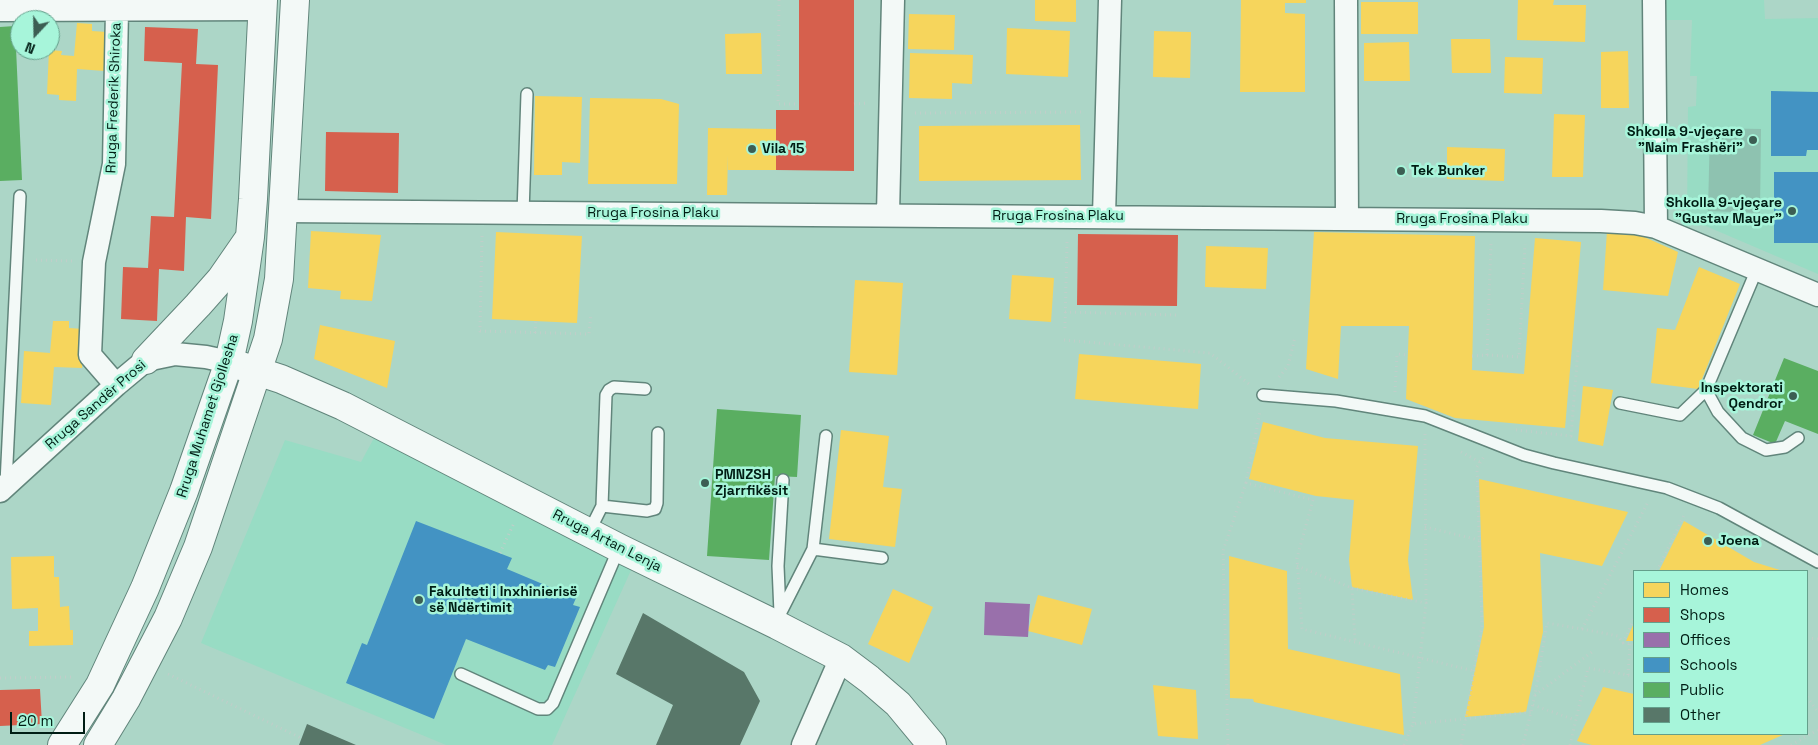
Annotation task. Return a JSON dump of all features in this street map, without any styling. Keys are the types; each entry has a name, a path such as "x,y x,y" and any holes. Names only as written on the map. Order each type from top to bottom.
{"main road":[{"path":"98,745 146,662 168,618 198,547 268,339 278,279 295,0"},
{"name":"Rruga Muhamet Gjollesha","path":"62,745 100,685 145,588 184,491 228,362 238,321 250,237 262,5"},
{"path":"146,360 221,278 250,237"},
{"name":"Rruga Artan Lenja","path":"228,362 282,379 343,406 619,548 778,619 841,658 869,679 898,704 932,745"}],"street":[{"path":"888,214 892,113 893,0"},
{"path":"1104,216 1110,0"},
{"path":"1346,0 1347,219"},
{"path":"1654,0 1656,227"},
{"name":"Rruga Frederik Shiroka","path":"0,10 129,6 262,5"},
{"name":"Rruga Frederik Shiroka","path":"116,385 90,355 94,262 114,164 129,6"},
{"name":"Rruga Frosina Plaku","path":"283,211 1601,220 1656,227 1818,295"},
{"name":"Rruga Sandër Prosi","path":"3,488 146,360 175,354 206,356 228,362"},
{"path":"803,745 841,658"}],"lane":[{"path":"523,213 527,94"},
{"name":"Rruga Sandër Prosi","path":"3,488 20,196"},
{"path":"1620,403 1680,415 1706,390 1757,269"},
{"path":"589,532 602,506 606,395 609,390 614,388 645,390"},
{"path":"1706,390 1718,412 1742,438 1766,450 1785,447 1798,438"},
{"path":"1263,395 1336,401 1425,416 1524,455 1656,486 1693,497 1718,508 1818,562"},
{"path":"602,506 647,511 655,509 657,503 658,433"},
{"path":"778,619 813,549 826,436"},
{"path":"778,619 778,566 783,480"},
{"path":"461,674 538,709 547,709 553,703 619,548"},
{"path":"813,549 882,558"}],"path":[{"path":"779,0 778,104 799,104"},
{"path":"854,104 870,103"},
{"path":"892,113 1107,112"},
{"path":"483,213 480,331 589,334 590,314"},
{"path":"1065,328 1067,216"},
{"path":"1487,355 1492,219"},
{"path":"1472,356 1519,357 1526,219"},
{"path":"16,260 94,262"},
{"path":"1065,312 1176,315"},
{"path":"534,333 536,321"},
{"path":"1288,366 1295,337"},
{"path":"1064,340 1210,353 1263,395 1246,482 1223,551 1228,745"},
{"path":"1461,745 1482,625 1477,467 1493,442 1494,428 1571,436 1578,350"},
{"path":"1395,410 1397,354 1408,354"},
{"path":"1404,745 1413,724 1426,603 1425,433"},
{"path":"1246,482 1313,500 1297,558 1302,630 1474,671"},
{"path":"1582,629 1656,486"},
{"path":"1657,570 1693,497"},
{"path":"500,553 526,500"},
{"path":"1425,527 1479,540"},
{"path":"1297,566 1352,588 1426,603"},
{"path":"1352,588 1355,642"},
{"path":"1623,643 1633,621"},
{"path":"1523,745 1535,695 1548,623 1618,636 1623,643 1632,644 1628,675"},
{"path":"1535,695 1592,652"},
{"path":"146,662 180,682 301,738"},
{"path":"1570,745 1588,668 1633,676"},
{"path":"0,678 58,677"},
{"path":"1808,698 1818,713"},
{"path":"1532,706 1576,720"},
{"path":"1413,724 1531,712"},
{"path":"1792,745 1818,730"}],"shaded area":[{"name":"Shkolla 9-vjeçare \"Naim Frashëri\"","path":"1666,0 1764,0 1765,19 1818,18 1818,274 1687,218 1688,107 1696,106 1697,76 1690,76 1692,20 1666,20"},
{"path":"1710,128 1761,129 1760,213 1708,211"},
{"name":"Fakulteti i Inxhinierisë së Ndërtimit","path":"381,425 637,557 552,745 446,745 201,643 285,440 361,462"}],"building: Homes":[{"path":"1035,0 1076,0 1076,22 1035,21"},
{"path":"1241,0 1306,0 1306,3 1285,3 1285,13 1305,14 1305,92 1240,92"},
{"path":"1518,0 1554,0 1553,5 1586,5 1585,42 1517,40"},
{"path":"1361,2 1418,2 1418,34 1361,34"},
{"path":"909,14 955,15 954,50 908,49"},
{"path":"77,23 92,24 92,31 107,32 105,71 77,69 76,101 59,100 59,95 47,94 49,60 60,60 60,51 62,51 61,55 74,56"},
{"path":"1007,28 1070,31 1068,77 1006,74"},
{"path":"1154,31 1191,32 1190,78 1153,77"},
{"path":"761,33 762,74 726,74 725,34"},
{"path":"1451,39 1490,39 1491,73 1452,73"},
{"path":"1409,42 1410,81 1364,81 1364,43"},
{"path":"1628,51 1629,108 1601,108 1601,52"},
{"path":"910,53 973,55 972,84 952,83 952,99 909,98"},
{"path":"1505,57 1543,58 1542,94 1504,93"},
{"path":"535,96 582,97 580,163 562,162 562,175 534,175"},
{"path":"590,98 661,99 679,104 677,184 588,184"},
{"path":"1554,114 1585,115 1583,177 1552,177"},
{"path":"1080,125 1081,180 919,181 919,126"},
{"path":"708,128 776,129 776,170 728,170 728,155 727,195 707,195"},
{"path":"1447,147 1505,149 1504,181 1447,179"},
{"path":"311,231 381,235 372,301 340,299 341,291 308,288"},
{"path":"1607,231 1642,236 1678,252 1668,296 1603,290"},
{"path":"496,232 582,236 577,323 492,319"},
{"path":"1314,232 1475,236 1472,370 1524,374 1535,238 1581,242 1565,428 1455,418 1406,399 1409,326 1341,326 1338,379 1306,369"},
{"path":"1206,246 1268,248 1266,289 1205,287"},
{"path":"1699,267 1740,284 1698,389 1651,383 1657,328 1675,330"},
{"path":"1012,275 1054,278 1051,322 1009,319"},
{"path":"855,280 903,283 897,375 849,372"},
{"path":"53,321 69,321 69,328 84,329 82,368 54,367 51,405 21,403 24,351 50,353"},
{"path":"320,325 395,341 387,388 314,359"},
{"path":"1079,354 1201,364 1198,409 1075,399"},
{"path":"1583,386 1613,390 1603,446 1578,441"},
{"path":"1263,422 1325,438 1418,446 1408,560 1413,600 1352,587 1349,560 1354,500 1316,496 1249,479"},
{"path":"841,430 889,436 883,487 902,489 895,547 829,539"},
{"path":"1479,479 1628,512 1602,566 1540,553 1543,632 1526,712 1465,717 1484,627"},
{"path":"1684,521 1754,562 1780,570 1660,570"},
{"path":"54,556 54,577 59,577 60,607 69,606 70,630 73,630 73,645 29,646 29,631 38,631 38,608 12,609 11,557"},
{"path":"1229,556 1287,571 1288,649 1400,674 1404,735 1254,702 1253,699 1230,698"},
{"path":"893,589 933,607 909,663 868,644"},
{"path":"1038,595 1092,609 1082,645 1028,631"},
{"path":"1633,625 1633,641 1626,641"},
{"path":"1153,685 1196,690 1198,739 1158,736"},
{"path":"1603,687 1633,694 1633,735 1783,735 1760,745 1592,745 1577,741"}],"building: Shops":[{"path":"799,0 854,0 854,171 776,170 776,110 799,110"},
{"path":"145,27 198,29 196,64 218,65 211,219 186,217 184,271 159,269 157,321 121,319 123,267 148,268 151,216 174,217 182,63 144,61"},
{"path":"326,132 399,133 398,193 325,191"},
{"path":"1078,234 1178,235 1177,306 1077,305"},
{"path":"40,689 42,724 0,726 0,690"}],"building: Offices":[{"path":"985,602 1030,604 1028,637 984,635"}],"building: Schools":[{"path":"1771,91 1818,92 1818,150 1807,150 1806,156 1771,156"},
{"name":"Shkolla 9-vjeçare \"Gustav Mayer\"","path":"1774,172 1818,172 1818,243 1774,243"},
{"path":"416,521 512,558 507,569 576,598 573,605 580,607 555,667 548,665 545,670 466,639 434,719 346,683 362,643 367,645"}],"building: Public":[{"path":"10,26 10,60 17,60 22,180 0,181 0,27"},
{"name":"Inspektorati Qendror","path":"1784,358 1818,371 1818,434 1785,421 1775,444 1753,435"},
{"path":"717,409 801,415 797,477 775,476 769,560 707,556"}],"building: Other":[{"path":"643,613 744,672 760,701 740,745 656,745 673,705 616,674"},
{"path":"307,724 356,745 299,745"}],"place":[{"name":"Shkolla 9-vjeçare \"Naim Frashëri\"","path":"1753,140"},
{"name":"Vila 15","path":"752,149"},
{"name":"Tek Bunker","path":"1401,171"},
{"name":"Shkolla 9-vjeçare \"Gustav Mayer\"","path":"1792,211"},
{"name":"Inspektorati Qendror","path":"1793,396"},
{"name":"PMNZSH Zjarrfikësit","path":"705,483"},
{"name":"Joena","path":"1708,541"},
{"name":"Fakulteti i Inxhinierisë së Ndërtimit","path":"419,600"}]}
